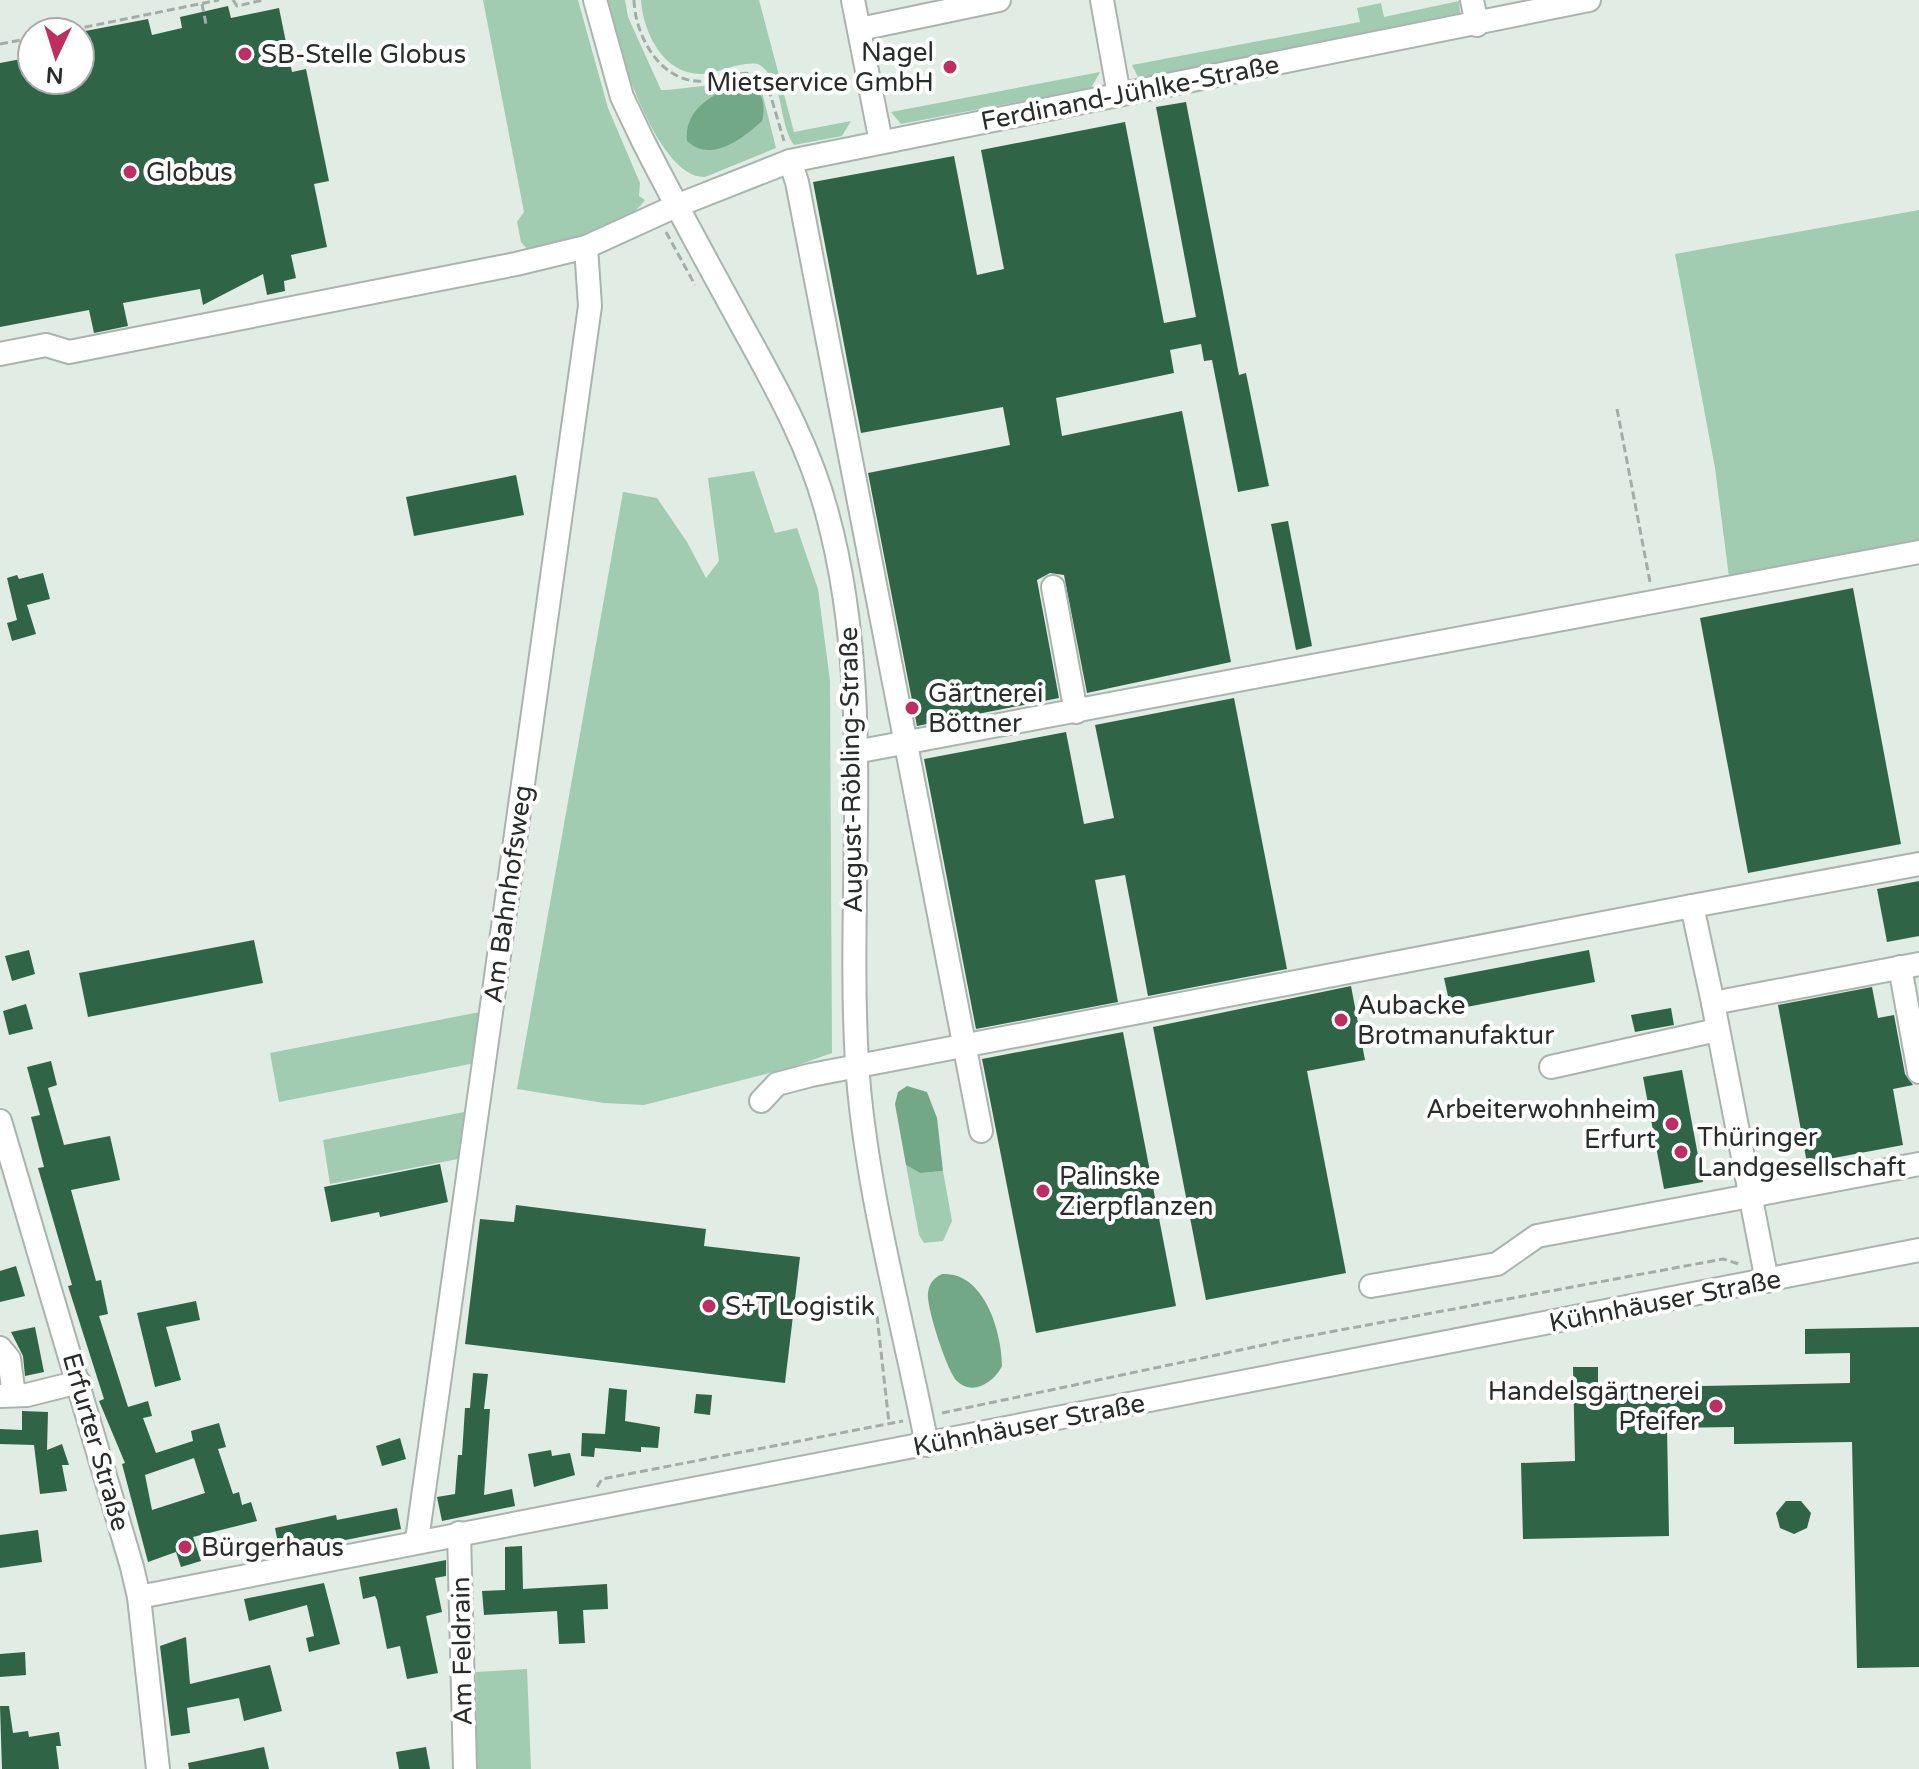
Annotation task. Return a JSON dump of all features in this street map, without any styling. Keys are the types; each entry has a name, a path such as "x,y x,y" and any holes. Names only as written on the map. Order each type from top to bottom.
{"street":[{"name":"August-Röbling-Straße","path":"595,0 622,97 666,210 790,413 826,509 851,624 857,1067 879,1206 927,1445"},
{"path":"853,0 881,142"},
{"path":"860,29 999,0"},
{"path":"1102,0 1119,95"},
{"path":"1472,0 1477,25"},
{"name":"Ferdinand-Jühlke-Straße","path":"0,354 46,345 69,352 586,247 666,210 790,161 1591,0"},
{"path":"790,161 797,182 981,1131"},
{"name":"Am Bahnhofsweg","path":"417,1540 590,306 586,247"},
{"path":"855,752 1919,552"},
{"path":"1053,587 1076,712"},
{"path":"761,1101 777,1084 857,1067 1919,864"},
{"path":"1692,906 1766,1274"},
{"path":"1713,1003 1910,966 1919,1072"},
{"path":"1551,1067 1717,1030"},
{"name":"Erfurter Straße","path":"1,1127 79,1382 139,1597 158,1769"},
{"path":"1371,1286 1497,1264 1537,1236 1919,1164"},
{"name":"Kühnhäuser Straße","path":"139,1597 249,1568 459,1533 927,1445 1766,1274 1919,1250"},
{"path":"0,1348 9,1359 7,1396 79,1382"},
{"name":"Am Feldrain","path":"459,1533 465,1769"}],"path":[{"path":"96,25 219,0"},
{"path":"233,0 237,6 263,0"},
{"path":"634,0 641,35 657,61 673,75 708,81 746,73 766,80 790,161"},
{"path":"205,2 206,24"},
{"path":"666,210 702,296"},
{"path":"1617,409 1654,603"},
{"path":"950,1412 1292,1339 1723,1259 1766,1274"},
{"path":"628,1475 889,1423 876,1305"}],"shaded area":[{"path":"483,0 578,0 608,108 640,183 639,196 645,200 622,222 608,230 560,246 529,251 521,242 517,222 524,212"},
{"path":"604,0 625,0 628,17 661,90 729,83 761,88 776,148 705,177 687,172 670,156 640,104"},
{"path":"641,0 759,0 794,132 851,121 842,136 794,145 773,80 758,64 744,64 702,74 677,68 658,50 651,38"},
{"path":"1459,1 1460,13 1139,79 1132,65 1360,22 1357,8 1381,3 1384,17"},
{"path":"1100,72 1091,88 901,124 891,112"},
{"path":"742,84 759,93 764,108 762,121 745,135 716,149 706,150 687,141 690,120 703,103 722,91"},
{"path":"1919,210 1919,544 1729,577 1715,468 1675,254"},
{"path":"754,471 775,533 797,528 818,589 830,681 832,1053 793,1067 644,1105 604,1103 517,1089 623,492 657,498 687,542 706,578 719,561 708,478"},
{"path":"485,1011 475,1063 279,1102 270,1053"},
{"path":"907,1086 927,1092 937,1118 943,1171 920,1173 906,1165 895,1104 898,1092"},
{"path":"469,1111 463,1158 330,1184 323,1140"},
{"path":"906,1165 920,1173 943,1171 952,1221 943,1241 924,1243 919,1235"},
{"path":"942,1274 969,1282 988,1306 994,1321 1002,1366 983,1385 963,1386 953,1375 943,1352 928,1300 929,1286"},
{"path":"527,1669 531,1769 477,1769 476,1672"}],"building":[{"path":"228,6 231,18 279,8 292,72 306,69 329,181 314,184 327,247 291,255 296,278 284,281 285,291 267,295 263,274 203,305 200,289 123,303 128,326 94,333 89,310 0,327 0,63 16,60 16,96 96,96 96,29 148,19 152,35 182,28 180,17"},
{"path":"1186,102 1239,375 1246,373 1269,486 1238,492 1212,360 1204,361 1201,344 1170,350 1174,373 1056,398 1062,436 1182,411 1231,662 1087,693 1064,575 1050,573 1037,580 1059,698 917,726 868,473 1010,445 1003,407 861,433 813,182 954,156 977,275 1004,269 981,150 1125,122 1164,323 1196,317 1156,107"},
{"path":"516,475 524,515 414,536 406,497"},
{"path":"1288,521 1312,646 1296,650 1271,524"},
{"path":"43,573 50,599 27,605 36,634 12,641 7,623 17,620 7,578 17,575 19,579"},
{"path":"1853,588 1901,844 1748,873 1700,618"},
{"path":"1234,698 1287,969 1148,996 1125,875 1095,880 1118,1002 976,1029 924,759 1066,732 1084,824 1114,818 1095,725"},
{"path":"1919,881 1919,936 1887,942 1877,889"},
{"path":"254,940 263,983 88,1017 79,973"},
{"path":"29,950 35,974 12,981 5,956"},
{"path":"1589,950 1595,982 1451,1010 1444,978"},
{"path":"1351,986 1365,1060 1307,1071 1346,1273 1206,1300 1153,1027"},
{"path":"1872,987 1878,1018 1894,1015 1905,1074 1913,1085 1893,1089 1903,1145 1807,1163 1778,1005"},
{"path":"26,1004 33,1029 9,1035 3,1011"},
{"path":"1671,1008 1674,1025 1635,1032 1631,1015"},
{"path":"1123,1032 1176,1306 1036,1333 982,1059"},
{"path":"51,1061 57,1085 48,1088 64,1145 110,1136 120,1180 71,1190 96,1281 101,1280 108,1314 99,1316 128,1407 148,1401 152,1416 143,1418 156,1453 193,1441 191,1431 219,1423 226,1447 218,1449 233,1494 239,1492 242,1505 251,1502 257,1521 193,1537 201,1561 181,1567 176,1552 148,1562 122,1464 125,1463 99,1401 104,1399 68,1286 72,1285 38,1168 44,1167 31,1117 40,1115 27,1067","holes":["194,1458 205,1493 152,1510 145,1475"]},
{"path":"1682,1070 1703,1182 1664,1189 1643,1077"},
{"path":"440,1164 448,1202 380,1217 379,1212 331,1222 324,1187"},
{"path":"516,1205 706,1229 704,1246 800,1257 785,1383 465,1344 480,1219 514,1222"},
{"path":"16,1266 25,1296 0,1302 0,1271"},
{"path":"196,1301 200,1320 166,1327 181,1380 155,1387 137,1313"},
{"path":"35,1327 44,1372 25,1376 23,1356 11,1332"},
{"path":"1919,1327 1919,1667 1857,1668 1852,1442 1734,1444 1734,1427 1667,1428 1669,1536 1523,1539 1521,1463 1575,1461 1573,1367 1598,1367 1598,1388 1850,1383 1850,1353 1805,1354 1805,1329"},
{"path":"473,1373 488,1374 484,1409 490,1409 484,1495 512,1489 515,1506 442,1521 437,1497 455,1494 458,1455 462,1455 465,1408 470,1408"},
{"path":"609,1388 627,1390 625,1421 660,1427 658,1448 641,1447 641,1452 595,1448 594,1457 581,1456 582,1433 605,1434"},
{"path":"696,1394 712,1395 710,1415 694,1413"},
{"path":"22,1411 48,1412 47,1450 62,1444 69,1465 62,1465 67,1491 40,1494 34,1445 0,1444 0,1429 22,1430"},
{"path":"400,1438 406,1459 382,1466 376,1446"},
{"path":"551,1450 552,1456 570,1453 575,1475 534,1487 528,1454"},
{"path":"1786,1501 1801,1501 1811,1513 1807,1528 1794,1534 1780,1528 1776,1513"},
{"path":"397,1508 401,1529 280,1553 275,1528 336,1515 337,1520"},
{"path":"38,1530 42,1562 0,1568 0,1535"},
{"path":"522,1546 523,1589 607,1584 608,1609 583,1610 585,1643 559,1644 557,1611 484,1615 482,1591 505,1590 505,1547"},
{"path":"446,1560 446,1576 435,1578 442,1612 426,1616 438,1673 407,1679 400,1646 387,1649 377,1600 375,1596 363,1599 359,1577"},
{"path":"324,1583 340,1644 309,1652 306,1638 314,1636 307,1605 249,1621 244,1599"},
{"path":"186,1637 190,1684 270,1665 282,1711 244,1721 239,1698 187,1708 190,1733 171,1736 160,1646"},
{"path":"25,1652 26,1675 0,1677 0,1654"},
{"path":"0,1706 9,1706 13,1733 28,1731 29,1737 59,1732 61,1746 56,1746 59,1769 2,1769"},
{"path":"264,1747 269,1769 189,1769 188,1763"},
{"path":"426,1747 430,1769 399,1769 396,1752"}],"place":[{"name":"SB-Stelle Globus","path":"245,54"},
{"name":"Nagel Mietservice GmbH","path":"950,67"},
{"name":"Globus","path":"130,172"},
{"name":"Gärtnerei Böttner","path":"912,708"},
{"name":"Aubacke Brotmanufaktur","path":"1341,1020"},
{"name":"Arbeiterwohnheim Erfurt","path":"1672,1124"},
{"name":"Thüringer Landgesellschaft","path":"1681,1152"},
{"name":"Palinske Zierpflanzen","path":"1043,1191"},
{"name":"S+T Logistik","path":"709,1306"},
{"name":"Handelsgärtnerei Pfeifer","path":"1716,1406"},
{"name":"Bürgerhaus","path":"185,1547"}]}
